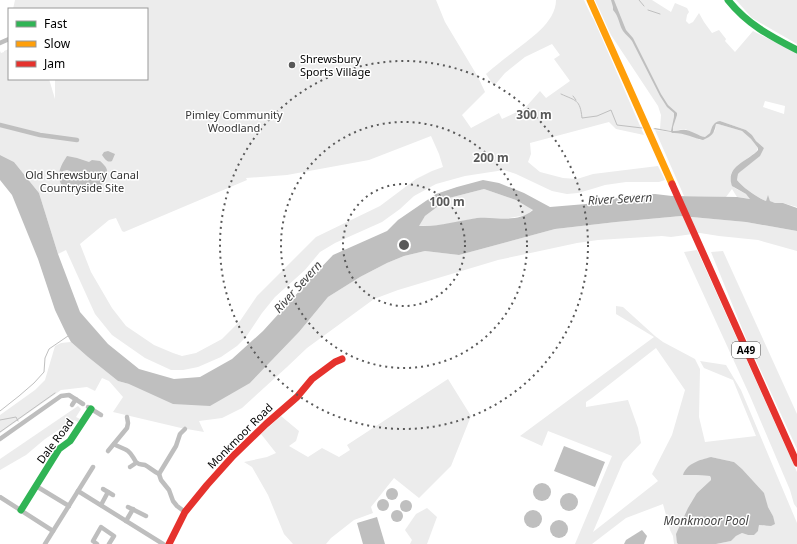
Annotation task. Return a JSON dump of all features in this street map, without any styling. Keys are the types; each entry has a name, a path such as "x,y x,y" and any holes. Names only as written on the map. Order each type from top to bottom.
{"main road":[{"name":"A49","path":"590,0 797,463"},
{"path":"728,0 753,26 797,50"},
{"name":"Monkmoor Road","path":"169,544 186,512 207,485 233,456 297,397 312,379 326,368 342,359"},
{"name":"Dale Road","path":"21,510 59,450 74,436 87,406"}],"street":[{"path":"0,439 61,396 68,395 101,415"},
{"path":"72,405 76,399"},
{"path":"108,450 127,428 129,418"},
{"path":"159,474 176,446 181,430"},
{"path":"114,444 129,451 136,463 146,466 159,474 161,480 169,490 173,501 177,506 186,512"},
{"path":"130,467 136,463"},
{"path":"45,544 93,467"},
{"path":"36,486 69,506"},
{"path":"103,489 114,495"},
{"path":"78,491 163,544"},
{"path":"101,505 108,492"},
{"path":"0,497 53,531"},
{"path":"126,521 130,508 146,516"},
{"path":"97,544 93,541 101,527 114,536 109,544"}],"green space":[{"path":"15,0 436,0 445,22 478,77 485,92 462,115 471,128 499,113 502,119 525,108 540,91 546,98 570,81 554,59 560,55 552,44 525,57 505,73 494,86 486,74 540,30 551,16 555,8 556,0 584,0 644,135 616,129 609,122 530,143 531,154 528,162 540,172 563,178 577,179 593,174 658,166 665,180 659,182 626,182 605,185 578,193 567,194 552,191 504,170 465,176 436,184 414,196 400,209 382,222 335,243 320,252 305,270 275,297 246,337 237,346 221,357 198,367 183,370 171,370 145,358 112,335 95,314 66,250 58,254 39,193 14,162 0,155 0,51 1,53 8,49 8,80 49,80 55,99 55,80 148,80 148,8 13,8","holes":["431,136 443,167 416,179 380,206 316,237 257,296 240,321 222,339 196,353 182,356 154,345 126,326 112,308 91,272 80,244 109,220 116,218 122,231 124,232 247,180 246,178 287,175 369,160"]},
{"path":"595,0 652,0 671,12 675,3 687,8 689,12 686,21 689,24 693,22 699,13 712,33 719,30 726,39 725,41 735,52 753,31 797,53 797,207 783,203 775,203 770,201 768,196 766,201 754,195 737,180 738,174 764,148 746,130 720,121 712,127 710,133 705,137 699,136 685,129 672,131 660,129 661,115 658,106 611,35","holes":["765,101 785,106 784,114 763,107"]},
{"path":"736,0 797,0 797,44 752,18"},
{"path":"716,124 742,131 758,148 756,152 732,172 731,176 732,185 751,199 737,197 732,189 726,197 684,196 655,130 683,134 700,140 715,131"},
{"path":"484,189 516,200 533,209 527,215 509,218 478,218 442,225 418,226 425,216 449,198"},
{"path":"681,216 746,222 797,231 797,251 758,240 700,233 671,237 662,236 598,240 498,260 398,290 374,299 307,348 242,408 222,418 199,421 204,432 113,412 123,397 109,381 102,378 95,391 87,387 61,390 0,433 0,415 35,390 45,380 55,346 61,343 71,342 118,381 129,384 250,383 299,332 328,297 360,277 404,256 425,251 459,255 555,229"},
{"path":"697,250 797,472 797,508 794,504 790,490 750,396 684,252"},
{"path":"723,251 797,414 797,449 748,343 711,252"},
{"path":"616,306 623,307 663,342 695,359 700,369 699,417 705,442 756,436 733,380 704,368 700,361 726,365 741,390 797,523 797,544 716,544 731,541 742,533 748,535 758,531 759,525 765,526 773,516 768,507 734,462 711,457 683,475 710,476 711,480 697,493 677,543 678,544 674,544 663,504 626,518 592,544 575,544 612,456 548,431 542,446 520,436 654,337 616,314","holes":["656,348 685,390 672,435 652,474 658,481 593,532 623,462 641,443 638,428 628,400 586,407 586,402"]},
{"path":"448,379 471,416 451,466 419,498 394,478 371,507 373,513 354,520 331,538 326,544 293,544 284,534 268,495 252,467 244,462 267,457 276,453 261,434 281,416 299,431 296,441 289,446 308,457 322,448 339,457 350,450 347,445"},
{"path":"78,406 81,409 76,417 80,419 78,422 74,420 72,423 70,422 68,424 72,427 69,425 65,431 60,429 26,455 0,470 0,459"},
{"path":"427,508 437,517 427,544 410,544 412,540 405,530 416,514"}],"water":[{"name":"River Severn","path":"611,0 614,0 626,30 633,38 661,94 668,105 677,113 673,131 686,130 705,137 710,133 714,124 720,121 746,130 764,148 760,156 738,174 737,180 746,189 763,200 766,201 768,195 770,201 775,203 783,203 797,208 797,231 746,222 681,216 555,229 459,255 425,251 404,256 360,277 328,297 299,332 250,383 210,406 173,404 129,384 118,381 71,342 55,310 38,259 12,195 0,180 0,155 14,162 39,193 58,254 80,312 108,344 139,369 174,379 200,377 232,359 263,331 333,255 387,231 398,220 436,194 457,187 483,180 499,183 524,193 550,207 586,204 631,195 655,194 672,196 737,197 750,199 746,194 732,186 731,179 734,169 758,150 751,139 742,131 716,124 712,134 703,140 684,134 653,129 655,128 671,131 674,113 667,107 660,96 632,41 622,29","holes":["484,189 516,200 533,210 520,217 513,218 477,218 440,225 419,226 425,216 449,198"]},
{"path":"108,151 115,154 112,161 107,161 102,155 104,152"},
{"path":"67,156 89,162 92,160 100,161 107,170 107,174 100,187 94,191 87,192 61,184 59,173","holes":["67,170 74,174 74,180 65,177 63,171"]},
{"path":"564,446 605,462 595,487 554,471"},
{"name":"Monkmoor Pool","path":"711,457 734,462 742,469 764,493 775,524 771,526 759,525 758,531 754,535 742,533 731,541 716,544 678,544 676,534 688,508 697,493 711,480 710,476 683,475 691,465"},
{"path":"542,483 548,486 551,492 548,498 542,501 536,498 533,492 536,486"},
{"path":"390,488 394,488 398,494 394,500 390,500 386,496 386,492"},
{"path":"569,493 575,496 578,502 575,508 569,511 563,508 560,502 563,496"},
{"path":"381,499 385,499 389,505 385,511 381,511 377,507 377,503"},
{"path":"404,500 408,500 412,506 408,512 404,512 400,508 400,504"},
{"path":"395,510 399,510 403,516 399,522 395,522 391,518 391,514"},
{"path":"533,510 539,513 542,519 539,525 533,528 527,525 524,519 527,513"},
{"path":"377,517 385,544 363,544 357,523"},
{"path":"559,520 565,523 568,529 565,535 559,538 553,535 550,529 553,523"},
{"path":"642,530 647,536 644,544 624,544 626,540"}],"waterway":[{"path":"639,0 644,6"},
{"path":"648,10 660,14"},
{"path":"561,94 574,100 578,104 582,118 597,116 611,110 617,125 642,128"},
{"path":"573,96 576,100"},
{"path":"0,125 40,135 77,140"},
{"path":"0,411 34,383 44,372 45,358 49,349 68,336"},
{"path":"0,432 55,393"},
{"path":"0,420 16,417 18,421"}],"traffic: fast":[{"path":"728,0 751,23 797,50"},
{"path":"21,510 59,449 70,441 91,409"}],"traffic: slow":[{"path":"590,0 672,184"}],"traffic: jam":[{"path":"672,184 797,463"},
{"path":"169,544 185,512 233,456 297,397 312,379 335,362 342,359"}],"place":[{"name":"Shrewsbury Sports Village","path":"292,65"}],"park label":[{"name":"Pimley Community Woodland","path":"234,121"},
{"name":"Old Shrewsbury Canal Countryside Site","path":"82,181"}]}
